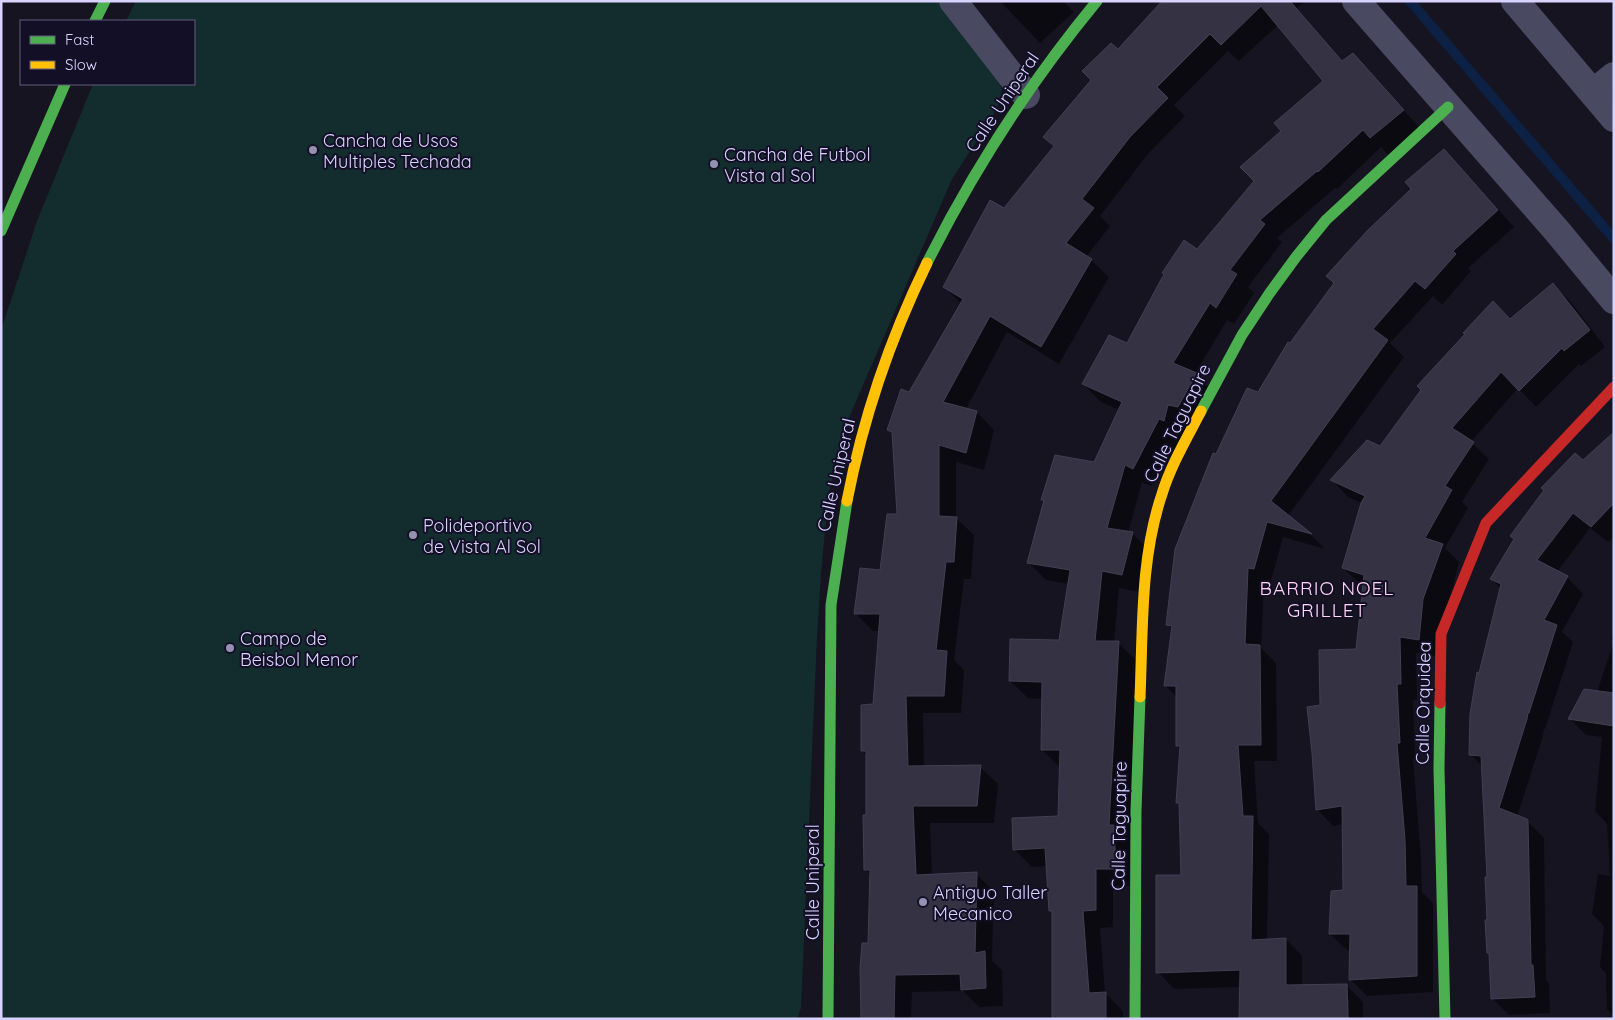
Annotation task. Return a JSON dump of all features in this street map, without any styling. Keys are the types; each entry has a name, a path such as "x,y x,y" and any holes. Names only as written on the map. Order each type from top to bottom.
{"street":[{"path":"96,20 105,1"},
{"path":"953,1 1026,95"},
{"name":"Calle Uniperal","path":"828,1019 831,605 848,491 862,435 879,378 900,323 924,269 952,217 992,146 1038,77 1097,1"},
{"path":"1356,1 1557,230 1614,300"},
{"path":"1515,1 1614,118"},
{"path":"1593,93 1614,76"},
{"path":"1,231 65,85"},
{"name":"Calle Taguapire","path":"1135,1019 1136,811 1145,569 1152,530 1162,494 1177,457 1242,335 1296,257 1326,220 1448,107"},
{"name":"Calle Orquidea","path":"1445,1019 1439,769 1441,634 1486,523 1614,387"}],"green space":[{"name":"Polideportivo de Vista Al Sol","path":"136,1 938,1 997,76 1002,89 1000,100 993,116 952,179 848,420 828,497 817,637 801,1008 797,1019 1,1019 1,330 37,221 93,85 195,85 195,20 126,20"}],"building":[{"path":"1162,1 1290,1 1342,61 1353,53 1404,110 1370,138 1363,130 1318,172 1260,220 1265,224 1230,270 1237,274 1216,308 1210,303 1173,363 1197,373 1178,407 1168,405 1164,421 1159,419 1133,469 1125,465 1107,528 1133,532 1122,575 1102,571 1095,641 1119,641 1109,825 1114,825 1116,869 1096,869 1096,910 1083,911 1089,993 1106,992 1106,1019 1052,1019 1052,911 1049,911 1045,848 1013,850 1012,818 1058,816 1060,750 1041,750 1042,682 1009,681 1010,639 1059,640 1070,570 1027,563 1044,500 1041,500 1055,455 1094,462 1122,402 1082,384 1109,335 1127,343 1164,274 1162,273 1184,240 1197,249 1254,181 1240,167 1281,131 1274,123 1323,81 1261,6 1221,45 1210,34 1157,87 1168,98 1130,137 1082,199 1094,208 1066,243 1092,259 1041,347 990,316 943,402 977,411 966,453 939,445 939,516 957,517 954,562 946,562 936,650 947,651 944,696 906,696 908,766 981,765 977,806 913,806 916,875 977,872 975,953 985,951 986,988 961,990 960,974 895,975 894,1019 861,1019 860,968 862,943 868,943 870,870 864,870 863,815 866,815 866,751 861,751 861,705 873,704 880,614 854,614 860,568 880,570 887,514 897,514 892,432 887,430 901,389 909,392 963,299 943,287 990,200 1004,208 1054,146 1043,137 1091,80 1082,71 1111,43 1118,49"},
{"path":"1444,149 1498,210 1453,251 1456,254 1425,289 1415,281 1373,329 1388,340 1271,501 1312,534 1267,522 1254,569 1248,568 1245,644 1260,645 1261,745 1238,745 1243,816 1253,816 1251,940 1286,938 1286,985 1347,984 1348,1019 1239,1019 1240,970 1156,973 1156,875 1181,875 1179,803 1176,803 1180,746 1176,746 1176,686 1164,686 1172,626 1166,625 1175,549 1213,453 1216,454 1247,388 1258,392 1288,342 1290,343 1334,283 1326,276 1367,231 1411,189 1405,182"},
{"path":"1553,283 1590,330 1564,351 1562,348 1519,391 1501,372 1452,428 1474,442 1445,486 1452,490 1425,538 1443,544 1423,599 1419,640 1400,637 1401,684 1397,684 1400,743 1397,743 1405,840 1406,886 1417,886 1417,976 1349,980 1350,934 1329,934 1331,891 1343,890 1342,806 1316,810 1307,707 1320,705 1319,650 1356,649 1364,575 1342,568 1361,503 1365,496 1330,480 1367,440 1380,446 1421,390 1417,386 1493,301 1510,319"},
{"path":"1614,432 1614,503 1591,527 1573,513 1537,560 1568,576 1544,620 1557,625 1499,808 1528,821 1531,965 1533,965 1535,997 1491,999 1485,920 1487,920 1485,877 1487,877 1481,756 1469,755 1470,714 1477,672 1479,673 1501,584 1490,579 1514,539 1510,536 1544,490 1541,488 1575,453 1583,460"},
{"path":"1584,689 1614,693 1614,726 1568,719"}],"waterway":[{"path":"1410,1 1614,239"}],"traffic: fast":[{"path":"96,20 105,1"},
{"path":"927,263 964,194 1005,127 1049,62 1097,1"},
{"path":"1,231 65,85"},
{"path":"1201,411 1242,335 1296,257 1326,220 1448,107"},
{"path":"828,1019 831,605 847,501"},
{"path":"1135,1019 1136,811 1140,697"},
{"path":"1440,703 1439,769 1445,1019"}],"traffic: slow":[{"path":"847,501 861,439 879,379 901,321 927,263"},
{"path":"1140,697 1142,620 1146,569 1155,519 1170,473 1201,411"}],"traffic: jam":[{"path":"1440,703 1441,634 1486,523 1614,387"}],"place":[{"name":"Cancha de Usos Multiples Techada","path":"313,150"},
{"name":"Cancha de Futbol Vista al Sol","path":"714,164"},
{"name":"Polideportivo de Vista Al Sol","path":"413,535"},
{"name":"Campo de Beisbol Menor","path":"230,648"},
{"name":"Antiguo Taller Mecanico","path":"923,902"}],"district":[{"name":"BARRIO NOEL GRILLET","path":"1327,599"}]}
